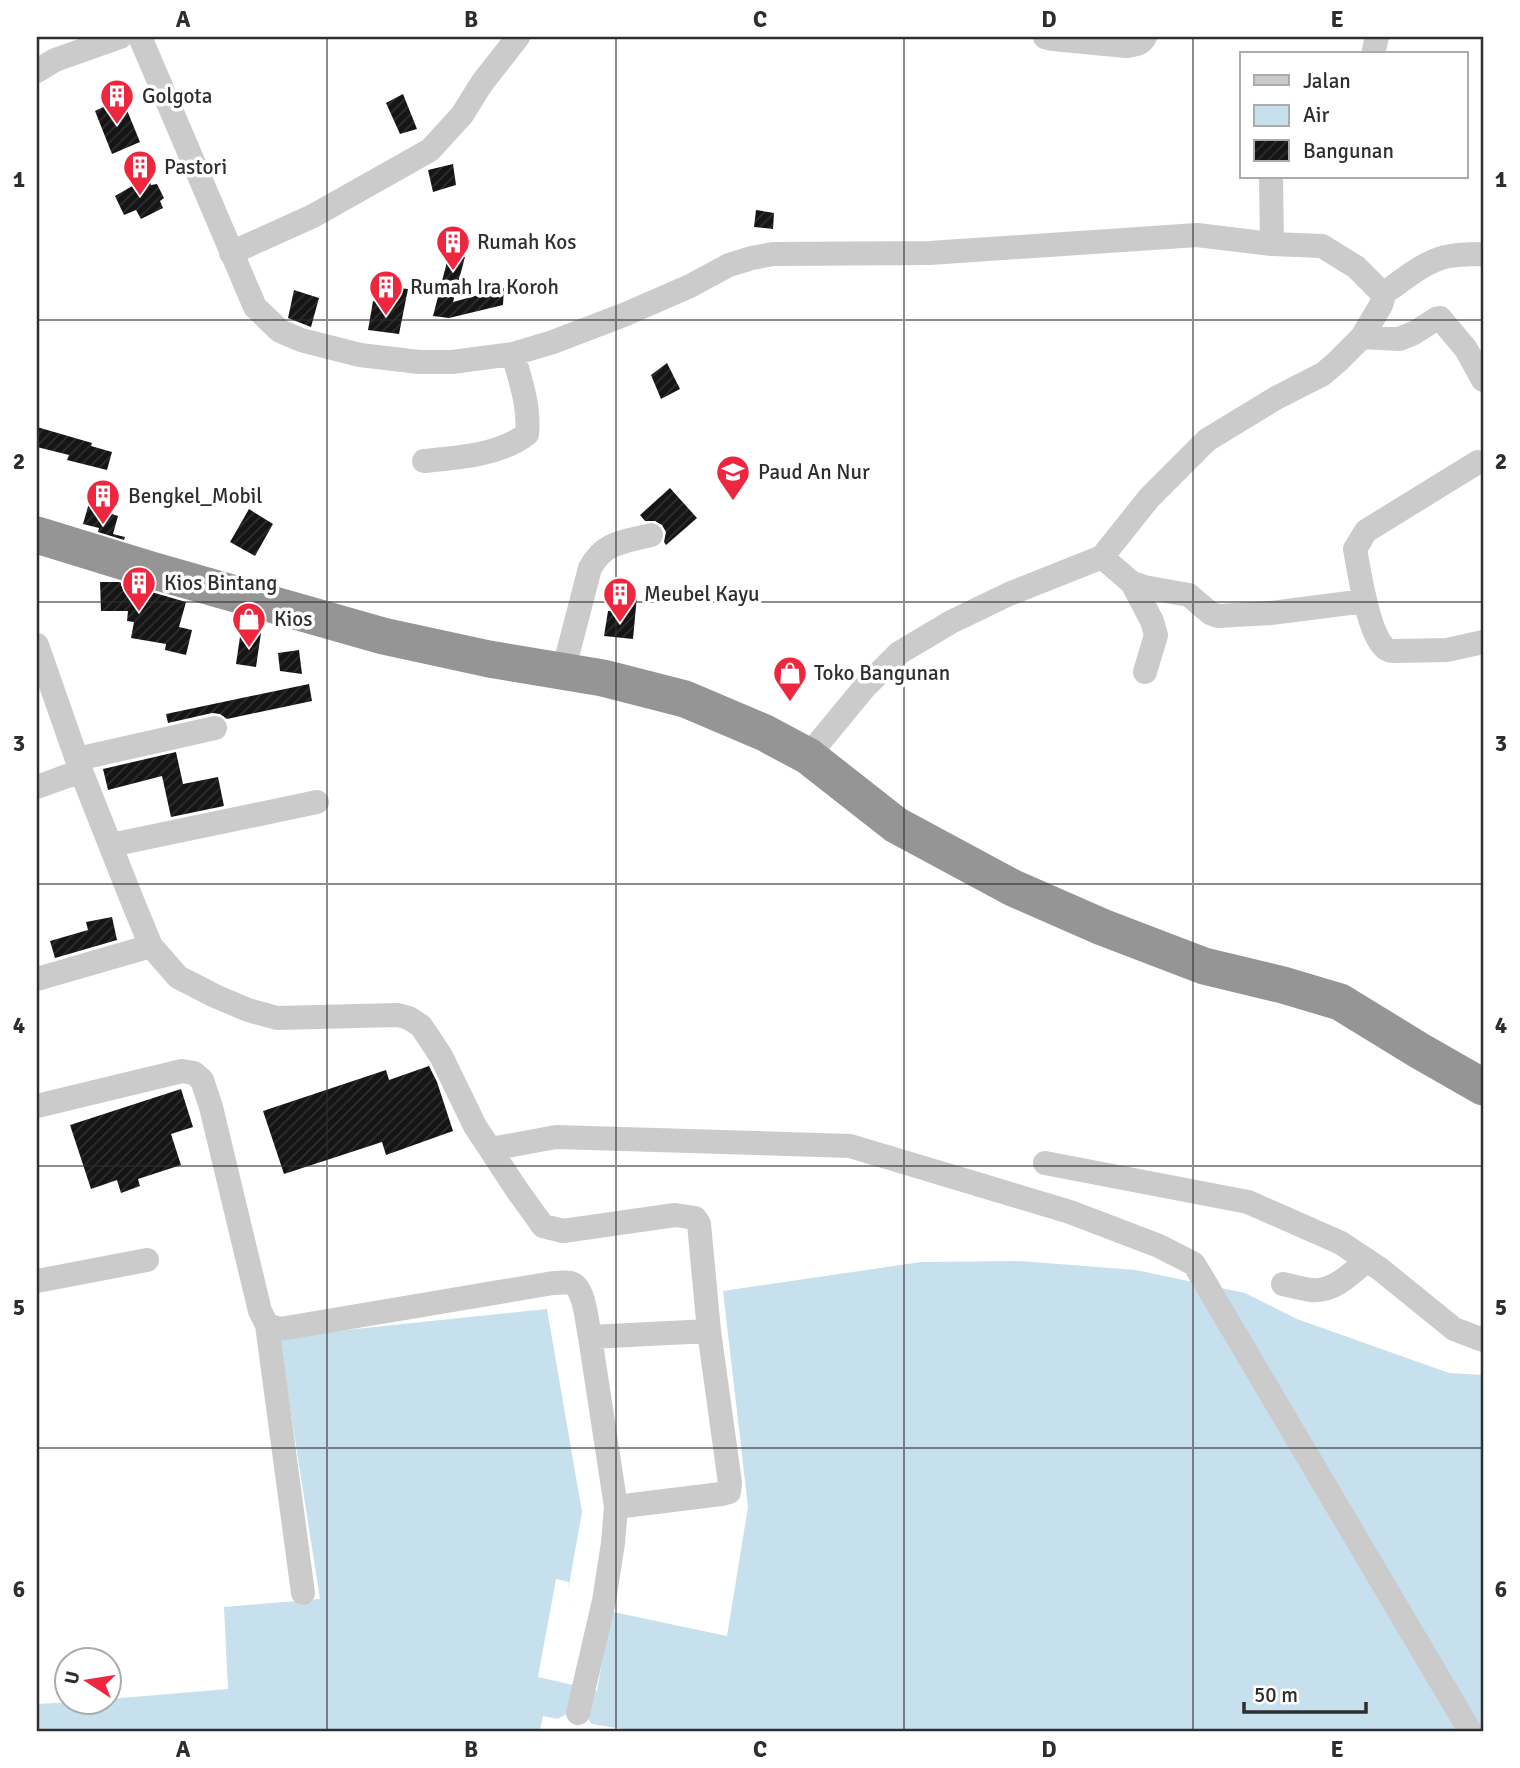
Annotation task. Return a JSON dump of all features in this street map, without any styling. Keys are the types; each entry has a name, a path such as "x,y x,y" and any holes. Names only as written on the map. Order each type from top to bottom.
{"highway":[{"path":"37,535 383,636 489,659 603,678 685,699 765,733 807,756 896,825 1013,888 1102,927 1204,966 1340,1002 1479,1079"}],"street":[{"path":"37,71 55,60 120,37"},
{"path":"140,37 254,307 280,331 301,340 360,355 419,362 452,362 513,354 626,314 690,286 729,265 772,254 930,253 1197,235 1272,244 1322,246 1356,267 1383,294 1381,305 1362,337 1337,362 1323,374 1276,398 1207,440 1149,498 1102,557 986,605 899,653 864,688 807,756"},
{"path":"231,253 313,216 430,150 462,115 482,83 518,37"},
{"path":"1045,37 1126,46 1143,41 1144,37"},
{"path":"1270,178 1272,244"},
{"path":"1383,294 1437,260 1483,254"},
{"path":"1362,337 1399,339 1440,318 1466,349 1483,380"},
{"path":"424,461 489,451 519,440 527,434 524,396 513,354"},
{"path":"1483,463 1478,462 1366,531 1355,549 1365,601 1379,641 1386,650 1447,650 1483,642"},
{"path":"563,672 590,568 597,555 610,546 651,535"},
{"path":"1102,557 1132,583 1152,621 1156,635 1145,672"},
{"path":"1132,583 1189,595 1210,614 1219,616 1271,613 1365,601"},
{"path":"37,649 79,765 152,946 178,977 248,1010 277,1018 398,1015 421,1026 441,1056 475,1126 543,1226 563,1231 675,1215 695,1218 699,1224 729,1492 616,1507"},
{"path":"37,787 79,765 215,728"},
{"path":"111,845 317,802"},
{"path":"37,979 152,946"},
{"path":"37,1107 182,1071 194,1073 202,1080 215,1119 260,1311 267,1325 303,1593"},
{"path":"491,1149 556,1137 850,1146 1070,1212 1159,1246 1195,1264 1470,1731"},
{"path":"1045,1163 1242,1200 1341,1243 1367,1260 1454,1329 1483,1339"},
{"path":"1283,1284 1322,1290 1340,1282 1367,1260"},
{"path":"37,1282 147,1261"},
{"path":"267,1325 280,1329 553,1283 570,1283 581,1292 616,1507 604,1601 578,1713"},
{"path":"590,1337 709,1331"}],"water":[{"path":"1020,1261 1136,1270 1245,1293 1297,1319 1449,1373 1483,1375 1483,1731 37,1731 37,1704 52,1703 52,1716 122,1716 122,1698 228,1689 224,1607 320,1599 279,1337 547,1309 582,1512 566,1602 727,1636 748,1507 723,1291 921,1262"}],"pier":[{"path":"556,1579 569,1582 567,1602 611,1610 597,1691 591,1690 587,1717 592,1724 635,1731 540,1731 543,1716 558,1719 566,1714 573,1685 538,1677"}],"building":[{"path":"403,94 417,129 400,134 386,103"},
{"name":"Golgota","path":"122,98 140,142 112,154 95,111"},
{"path":"453,164 456,185 433,192 428,170"},
{"name":"Pastori","path":"128,176 149,179 151,185 157,184 164,198 160,201 163,208 141,219 136,210 124,215 115,196 134,185"},
{"path":"756,210 774,213 773,229 754,227"},
{"name":"Rumah Kos","path":"449,254 465,257 453,302 504,288 503,305 449,318 433,316"},
{"name":"Rumah Ira Koroh","path":"390,287 408,289 399,334 368,330 373,301 389,304"},
{"path":"294,290 319,298 311,327 288,318"},
{"path":"667,363 680,389 661,399 651,375"},
{"path":"37,427 92,443 91,446 112,452 107,470 67,460 69,455 37,447"},
{"path":"670,488 697,518 666,545 666,532 662,525 655,521 645,521 640,515"},
{"name":"Bengkel_Mobil","path":"91,496 112,502 109,513 118,516 113,534 125,537 124,540 83,524"},
{"path":"249,509 273,524 255,556 230,542"},
{"path":"100,582 119,582 121,586 186,602 179,627 192,630 186,655 165,650 166,644 131,638 134,622 127,621 128,611 101,611"},
{"name":"Meubel Kayu","path":"637,596 633,639 604,636 608,611 616,611"},
{"name":"Kios","path":"241,630 261,633 256,667 236,664"},
{"path":"299,650 302,674 280,671 278,653"},
{"path":"309,684 312,701 227,719 212,713 168,723 166,714"},
{"path":"176,752 183,784 218,777 224,806 171,817 162,776 108,790 103,769"},
{"path":"112,917 117,940 55,958 50,941 88,930 86,922"},
{"path":"429,1066 453,1131 386,1155 382,1142 284,1174 263,1111 386,1070 389,1080"},
{"path":"181,1089 193,1127 171,1134 181,1165 138,1179 140,1186 121,1193 117,1180 91,1189 70,1125"}],"place":[{"name":"Golgota","path":"117,126"},
{"name":"Pastori","path":"140,197"},
{"name":"Rumah Kos","path":"453,272"},
{"name":"Rumah Ira Koroh","path":"386,317"},
{"name":"Paud An Nur","path":"733,502"},
{"name":"Bengkel_Mobil","path":"103,526"},
{"name":"Kios Bintang","path":"139,613"},
{"name":"Meubel Kayu","path":"620,624"},
{"name":"Kios","path":"249,649"},
{"name":"Toko Bangunan","path":"790,703"}]}
